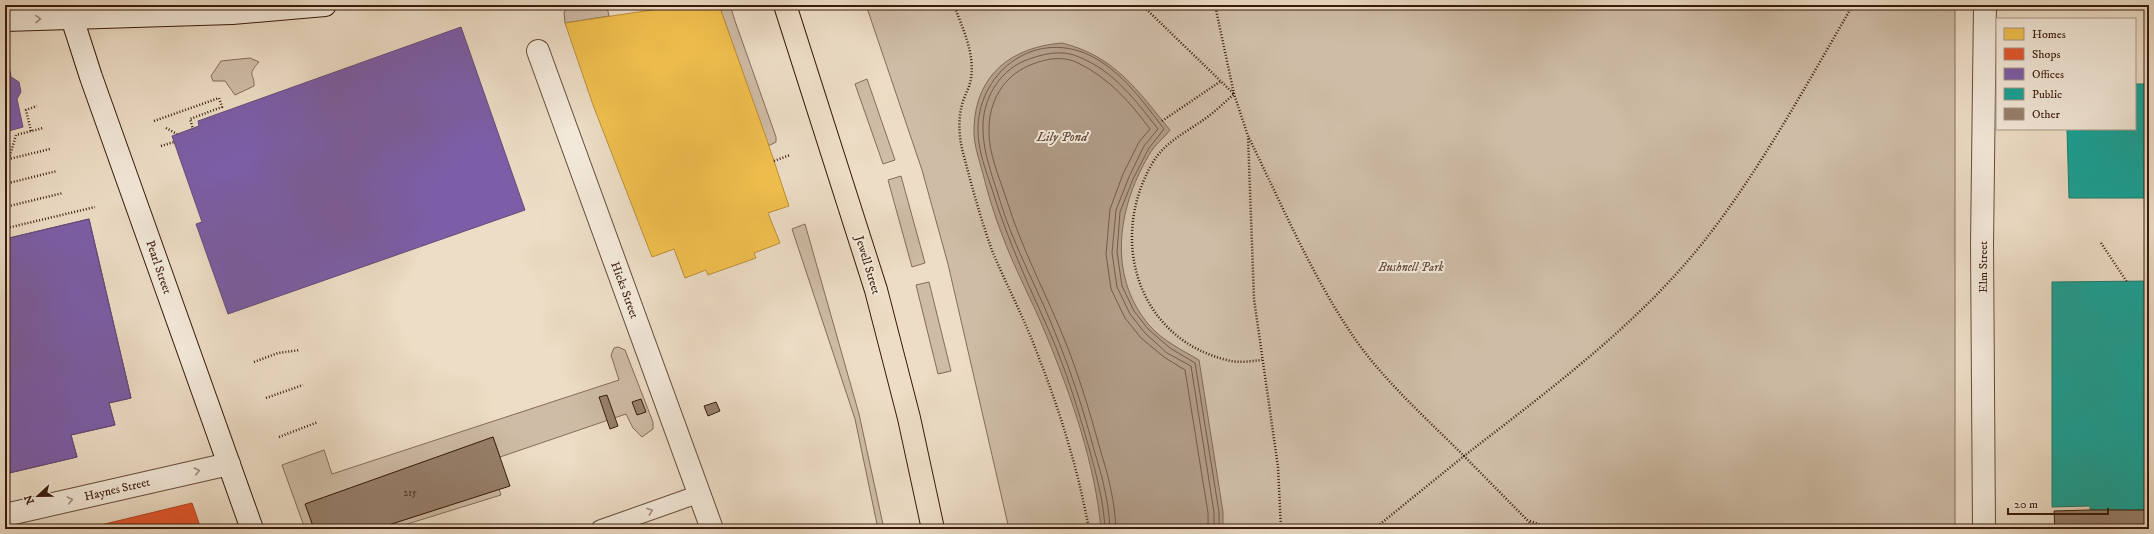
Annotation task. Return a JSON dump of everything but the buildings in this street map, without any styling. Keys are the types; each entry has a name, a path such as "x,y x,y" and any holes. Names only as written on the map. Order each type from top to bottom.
{"main road":[{"name":"Jewell Street","path":"785,5 876,290 909,418 934,529"}],"street":[{"path":"5,20 71,12 232,13 325,5"},
{"name":"Elm Street","path":"1984,529 1982,244 1986,5"},
{"name":"Pearl Street","path":"71,12 252,529"},
{"name":"Hicks Street","path":"538,51 712,529"},
{"name":"Haynes Street","path":"5,515 229,464"}],"lane":[{"path":"600,529 699,494"}],"path":[{"path":"645,5 646,10"},
{"path":"954,5 969,45 970,61 971,78 959,123 960,141 963,154 993,252 1039,357 1060,415 1076,465 1089,529"},
{"path":"1142,5 1234,94"},
{"path":"1215,5 1234,94 1248,136 1306,256 1353,337 1393,385 1529,520 1536,529"},
{"path":"1374,529 1606,343 1656,293 1704,241 1753,174 1853,5"},
{"path":"1162,120 1221,81"},
{"path":"1234,94 1206,118 1168,143 1154,161 1142,184 1136,203 1132,226 1134,269 1141,288 1155,314 1166,327 1179,338 1206,353 1233,361 1262,360"},
{"path":"154,121 219,98 222,107 190,119 193,129"},
{"path":"31,131 26,110 37,106"},
{"path":"9,159 16,136 43,128"},
{"path":"166,128 177,134"},
{"path":"1248,136 1254,299 1278,467 1281,529"},
{"path":"161,146 174,142"},
{"path":"5,160 50,149"},
{"path":"774,161 790,155"},
{"path":"5,184 57,171"},
{"path":"5,207 63,193"},
{"path":"5,220 6,229 95,207"},
{"path":"2101,243 2127,282"},
{"path":"254,362 278,352 300,350"},
{"path":"266,398 303,385"},
{"path":"279,437 318,422"},
{"path":"1529,520 1552,529"}],"green space":[{"path":"571,5 614,5 607,7 609,16 565,23 564,12"},
{"path":"719,5 730,5 776,137 776,142 768,146"},
{"name":"Bushnell Park","path":"866,5 1955,5 1955,529 1009,529 948,264 922,170"},
{"path":"250,58 259,62 252,73 254,86 235,95 225,81 213,81 211,76 221,61"},
{"path":"867,79 895,160 883,164 855,84"},
{"path":"901,176 925,263 912,267 888,180"},
{"path":"805,224 859,414 884,529 878,529 855,419 792,229"},
{"path":"929,282 951,371 938,374 916,285"},
{"path":"618,347 625,350 653,422 653,429 642,437 633,428 626,414 500,457 493,437 306,504 314,529 305,529 282,465 324,450 332,474 619,380 611,355 614,348"},
{"path":"499,489 501,495 391,529 376,529"}],"water":[{"name":"Lily Pond","path":"1062,43 1081,49 1111,66 1136,89 1170,130 1152,150 1140,171 1131,193 1125,216 1122,239 1122,261 1127,284 1135,305 1149,325 1166,340 1199,360 1223,512 1223,529 1101,529 1094,480 1073,407 1047,337 1001,232 989,196 974,139 976,108 982,92 990,78 1000,67 1013,57 1027,50"}]}
